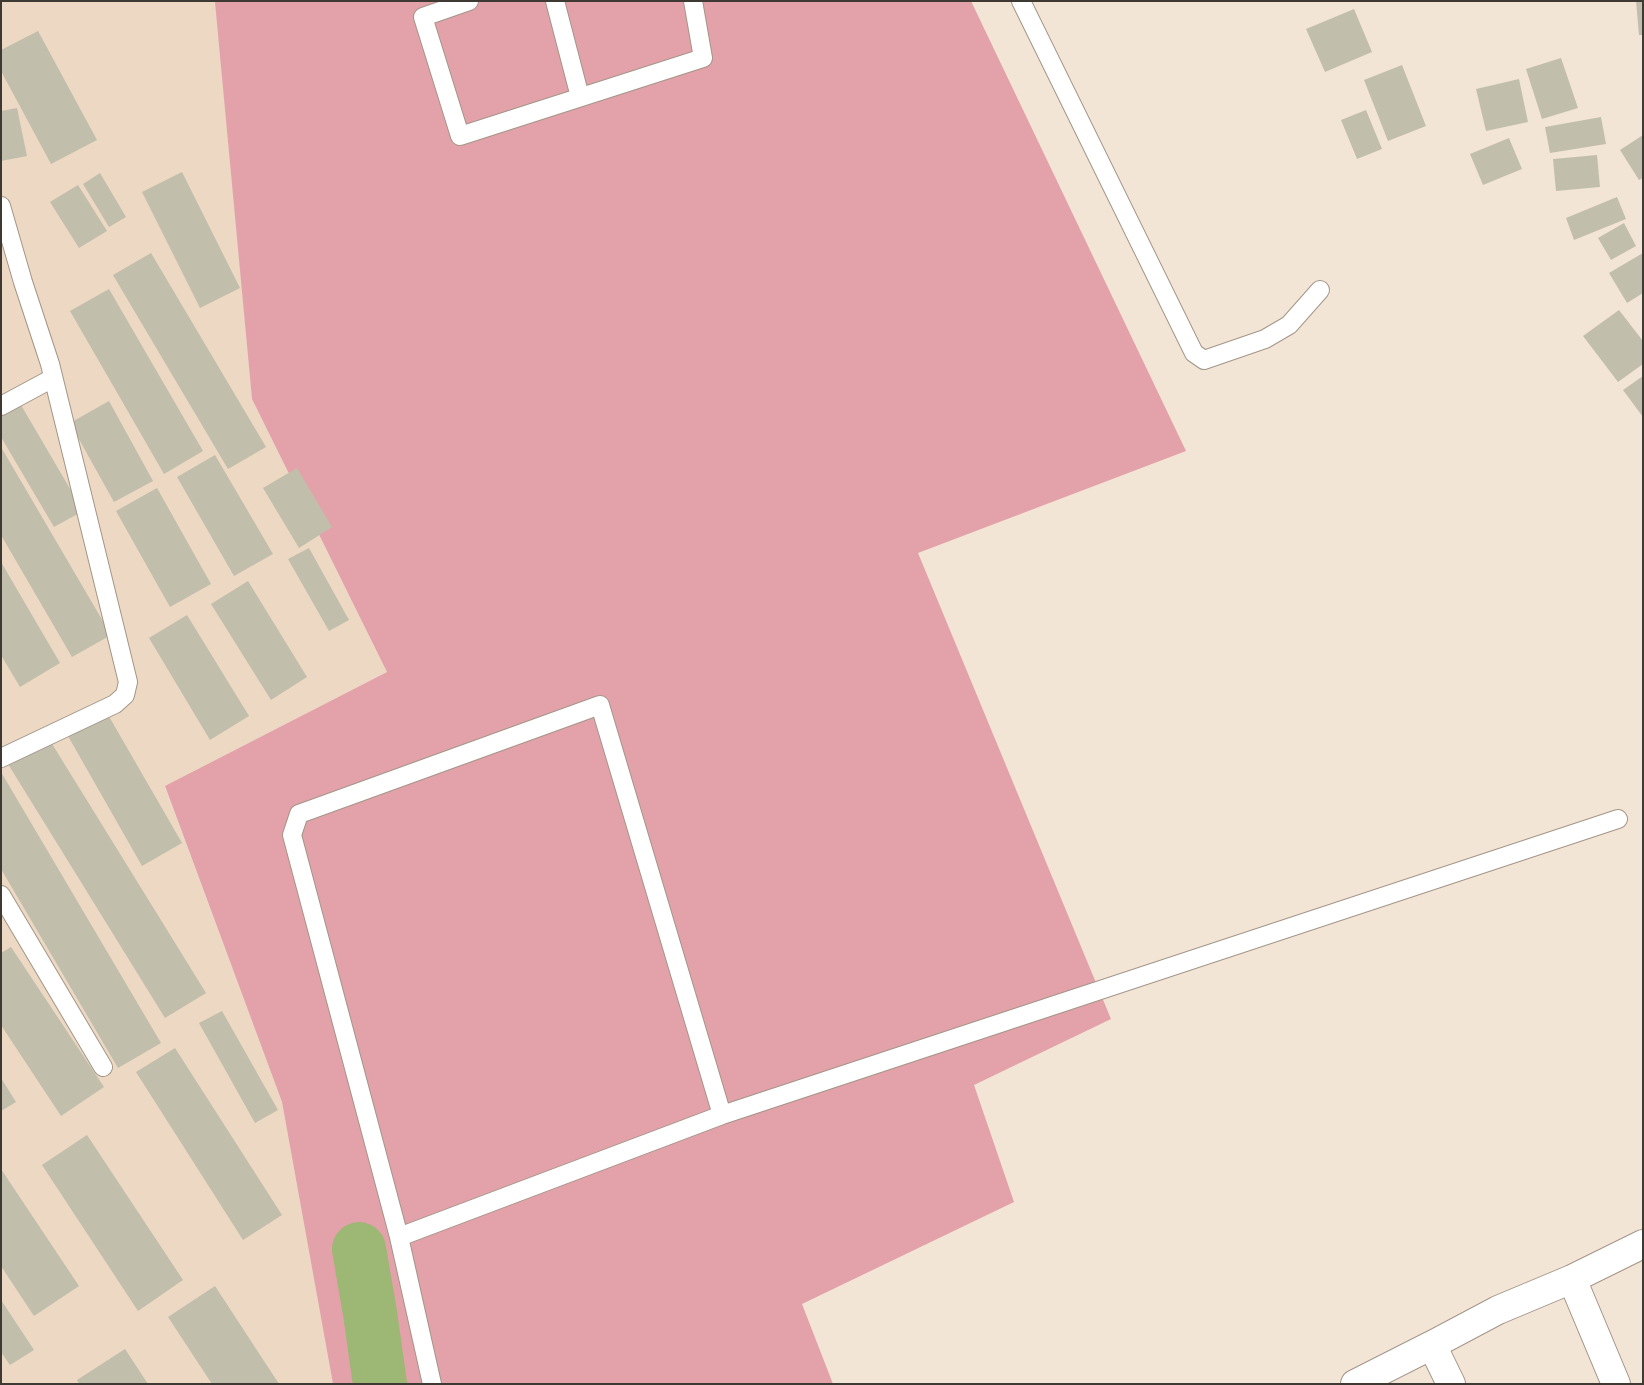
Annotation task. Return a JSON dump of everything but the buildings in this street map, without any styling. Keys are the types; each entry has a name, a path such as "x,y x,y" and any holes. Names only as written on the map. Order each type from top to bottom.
{"street":[{"path":"1355,1384 1498,1310 1572,1279 1643,1244"},
{"path":"1572,1279 1616,1384"},
{"path":"1432,1345 1451,1384"}],"lane":[{"path":"469,1 423,17 460,136 703,58 692,1"},
{"path":"555,1 580,97"},
{"path":"1021,1 1194,353 1204,360 1265,339 1289,325 1320,290"},
{"path":"1,206 50,364 128,682 125,695 115,704 1,758"},
{"path":"1,406 53,378"},
{"path":"432,1384 399,1237 292,835 299,814 600,705 722,1115"},
{"path":"399,1237 722,1115 1618,819"},
{"path":"1,895 103,1067"}],"shaded area":[{"path":"1,1 216,1 252,399 387,672 165,787 282,1102 333,1384 1,1384"},
{"path":"971,1 1186,451 918,553 1111,1019 974,1085 1014,1202 802,1304 833,1384 333,1384 282,1102 165,786 387,672 252,399 215,2"}],"waterway":[{"path":"359,1249 380,1384"}]}
